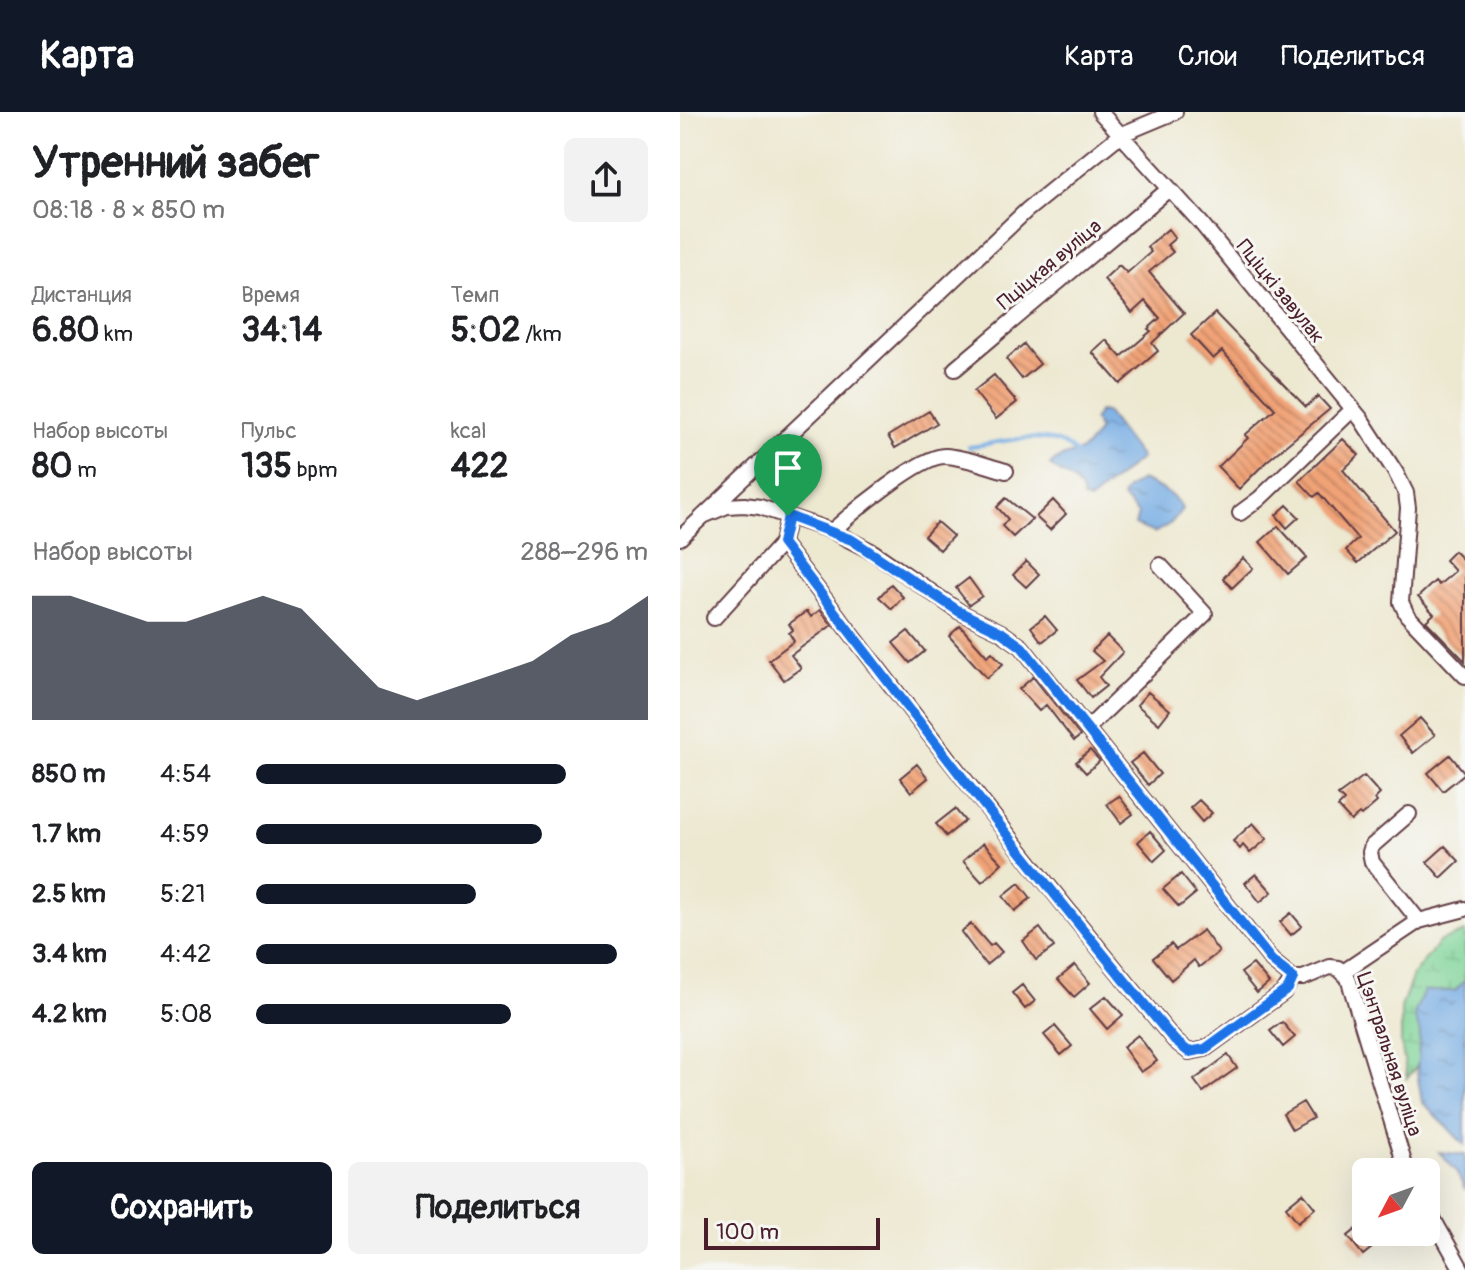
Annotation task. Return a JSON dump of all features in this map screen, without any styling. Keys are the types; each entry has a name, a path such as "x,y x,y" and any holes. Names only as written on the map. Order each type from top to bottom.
{"street":[{"name":"Пціцкі завулак","path":"1100,112 1201,223 1357,415 1396,473 1406,493 1408,508 1401,602 1407,615 1465,676"},
{"path":"680,538 1016,220 1120,135 1175,112"},
{"name":"Пціцкая вуліца","path":"955,369 1169,189"},
{"path":"1240,513 1357,415"},
{"path":"832,531 851,513 929,458 946,456 1006,471"},
{"path":"754,467 746,492 760,507"},
{"path":"703,516 727,506 760,507 832,531 873,552 960,612 1001,632 1022,647 1272,961 1293,978 1284,992 1205,1049 1189,1052 1182,1046 1061,902 782,543"},
{"path":"714,618 782,543 788,516"},
{"path":"1088,728 1205,614 1160,565"},
{"path":"1409,814 1372,846 1370,852 1372,862 1419,921"},
{"path":"1343,972 1419,921 1465,909"},
{"name":"Цэнтральная вуліца","path":"1293,978 1303,978 1330,967 1343,972 1358,1008 1403,1158"},
{"path":"1440,1231 1462,1270"}],"green space":[{"path":"1465,932 1465,985 1425,1057 1407,1078 1401,1043 1401,1008 1413,975 1440,941"}],"water":[{"path":"1099,411 1106,412 1141,458 1089,501 1083,498 1075,483 1050,465 1080,451 1092,440 1099,429 1094,420"},
{"path":"1141,480 1170,495 1182,509 1171,523 1154,533 1135,525 1138,514 1122,497 1127,489"},
{"path":"1465,980 1465,1145 1422,1102 1417,1072 1420,1033 1414,1014 1424,991 1455,991"},
{"path":"1439,1152 1465,1155 1465,1190 1456,1171"}],"building":[{"path":"1168,229 1175,238 1167,245 1173,252 1149,272 1184,313 1152,343 1158,351 1120,384 1092,352 1106,340 1121,357 1151,331 1148,329 1160,318 1145,301 1132,313 1104,279 1119,265 1127,273 1151,252 1147,247"},
{"path":"1215,313 1306,407 1318,396 1330,409 1267,461 1239,489 1218,467 1248,438 1245,435 1275,409 1222,351 1213,359 1191,335"},
{"path":"1024,344 1040,364 1022,379 1006,359"},
{"path":"994,375 1017,402 996,419 974,391"},
{"path":"929,411 937,423 895,448 888,436"},
{"path":"1343,439 1359,455 1343,470 1395,531 1358,563 1346,550 1358,539 1319,493 1314,497 1299,481"},
{"path":"1006,498 1032,519 1013,537 1002,526 1008,519 997,507"},
{"path":"1053,500 1066,514 1050,530 1036,517"},
{"path":"1287,505 1299,517 1287,528 1276,515"},
{"path":"937,522 953,536 940,550 924,536"},
{"path":"1278,526 1307,558 1288,574 1260,542"},
{"path":"1454,551 1465,562 1465,661 1426,621 1434,614 1418,597 1435,581 1439,585 1455,571 1445,560"},
{"path":"1243,558 1253,568 1232,588 1223,578"},
{"path":"1026,561 1039,574 1026,587 1013,575"},
{"path":"969,578 982,596 969,605 956,588"},
{"path":"891,584 903,597 892,609 879,597"},
{"path":"820,610 832,625 791,655 801,668 784,680 769,660 794,641 789,633 793,630 789,624 807,611 811,617"},
{"path":"1045,616 1057,630 1042,642 1031,627"},
{"path":"960,626 987,656 992,652 1003,664 987,678 949,636"},
{"path":"908,631 925,651 910,663 893,643"},
{"path":"1107,636 1123,652 1099,677 1106,686 1091,698 1077,680 1103,661 1092,651"},
{"path":"1033,677 1080,736 1074,741 1046,705 1039,711 1019,689"},
{"path":"1148,692 1170,710 1159,724 1137,705"},
{"path":"1420,718 1435,735 1413,753 1399,736"},
{"path":"1090,750 1100,761 1086,773 1076,762"},
{"path":"1143,753 1160,774 1148,785 1130,763"},
{"path":"1450,755 1465,773 1443,791 1428,773"},
{"path":"917,764 928,778 911,792 900,778"},
{"path":"1364,776 1380,794 1375,799 1377,802 1351,821 1338,807 1344,801 1338,795"},
{"path":"1119,796 1133,814 1121,823 1107,804"},
{"path":"1199,800 1212,813 1202,822 1190,808"},
{"path":"955,809 965,821 946,836 936,824"},
{"path":"1253,823 1267,839 1250,853 1243,845 1240,849 1233,841"},
{"path":"1150,831 1166,850 1154,861 1138,842"},
{"path":"983,843 1002,863 982,882 963,861"},
{"path":"1445,846 1459,861 1441,878 1427,862"},
{"path":"1181,874 1196,893 1179,907 1163,889"},
{"path":"1256,874 1272,892 1260,902 1245,883"},
{"path":"1019,883 1031,898 1015,911 1003,896"},
{"path":"1291,913 1302,926 1291,935 1280,922"},
{"path":"971,924 990,946 994,943 1002,952 986,965 961,932"},
{"path":"1040,928 1054,947 1036,960 1023,941"},
{"path":"1203,930 1219,952 1199,967 1194,960 1171,980 1153,958 1171,944 1176,950"},
{"path":"1253,964 1269,983 1257,993 1241,973"},
{"path":"1075,965 1090,983 1074,997 1058,979"},
{"path":"1022,985 1035,1001 1025,1009 1012,993"},
{"path":"1106,996 1123,1015 1107,1029 1090,1009"},
{"path":"1282,1022 1295,1037 1283,1047 1270,1031"},
{"path":"1055,1026 1072,1046 1061,1055 1044,1035"},
{"path":"1138,1035 1157,1061 1141,1072 1123,1047"},
{"path":"1228,1055 1237,1068 1203,1092 1194,1080"},
{"path":"1303,1102 1313,1118 1292,1130 1283,1114"},
{"path":"1303,1193 1315,1208 1298,1222 1286,1207"},
{"path":"1356,1246 1374,1246 1363,1255"}],"waterway":[{"path":"969,447 1026,438 1054,441 1077,454"}],"route":[{"path":"788,516 852,540 960,612 1001,632 1022,647 1272,961 1293,978 1288,989 1205,1049 1189,1052 1175,1041 1061,902 782,543 788,516"}]}
